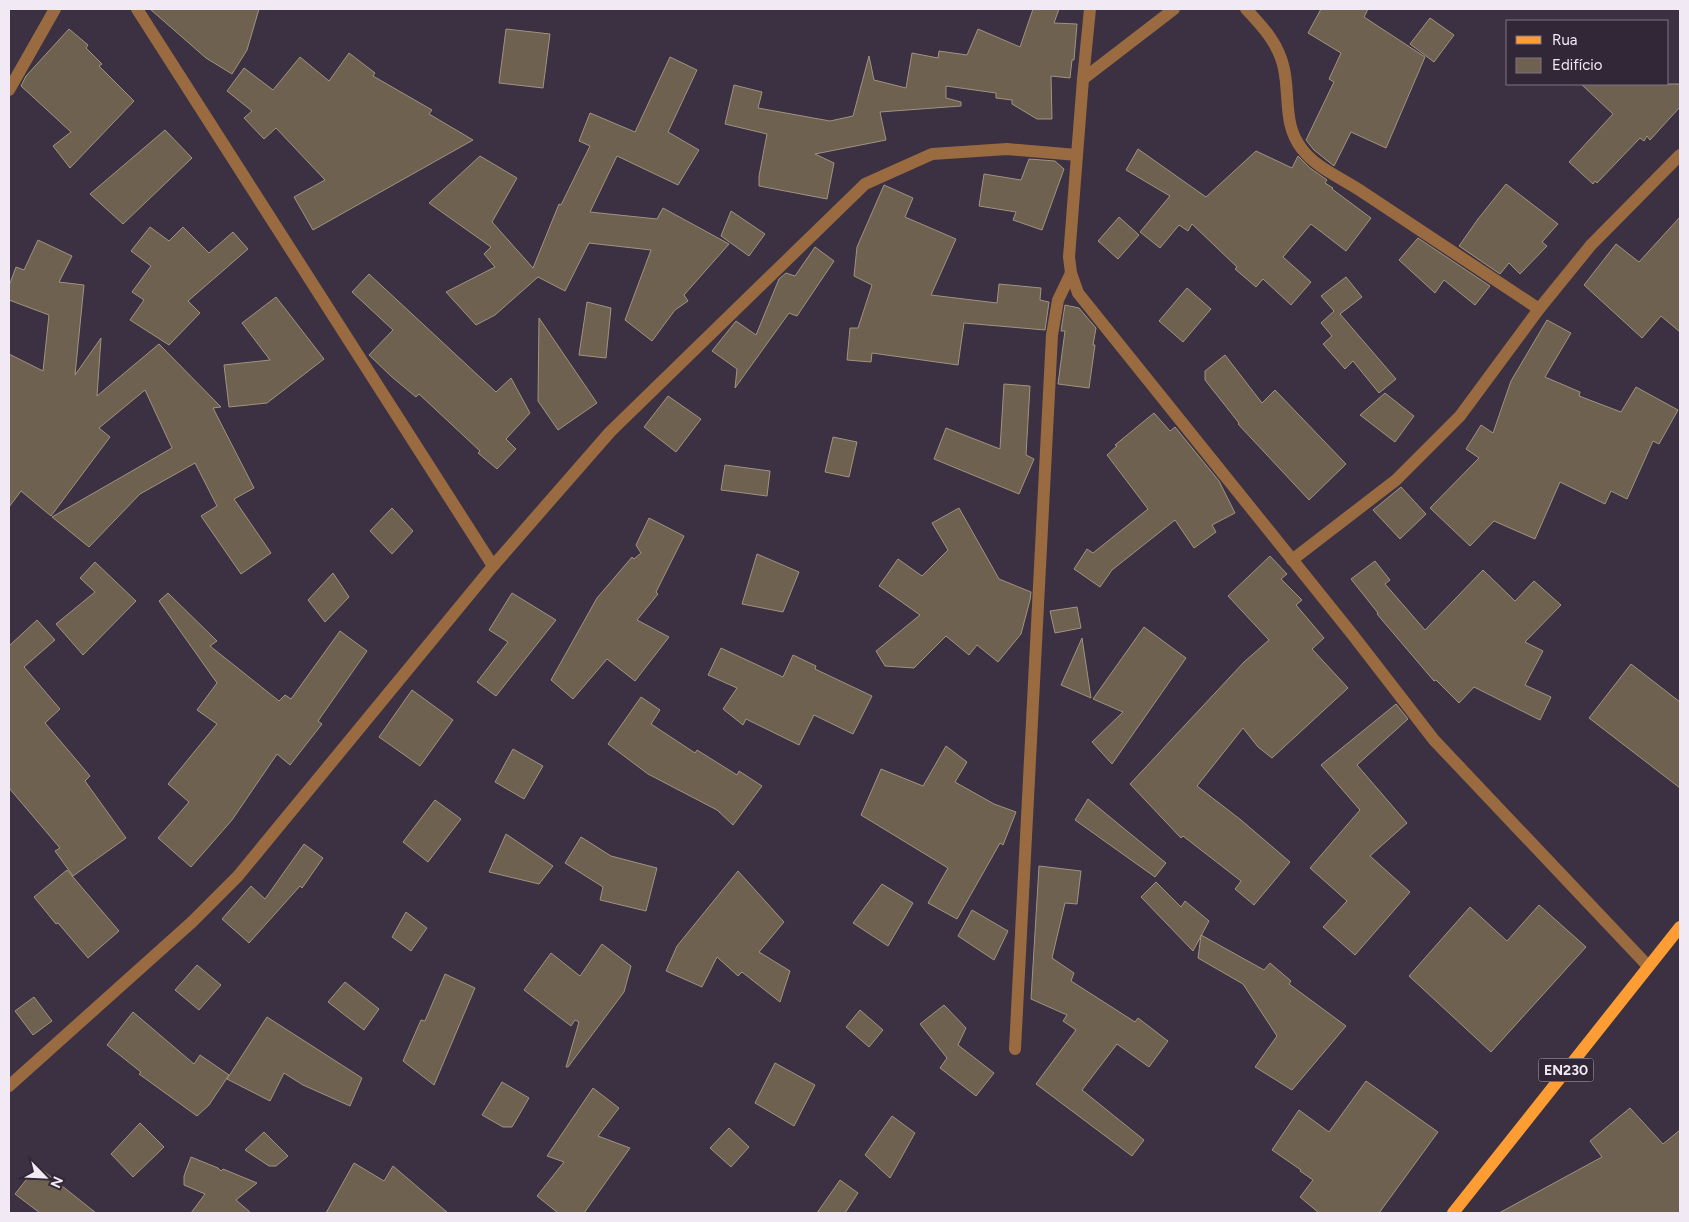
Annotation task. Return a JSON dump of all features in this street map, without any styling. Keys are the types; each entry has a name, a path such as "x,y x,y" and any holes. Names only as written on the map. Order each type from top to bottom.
{"main road":[{"name":"EN230","path":"1453,1213 1680,927"}],"street":[{"path":"9,90 55,9"},
{"path":"136,9 493,566"},
{"path":"1090,9 1069,257 1070,273 1078,292 1352,634 1434,740 1648,966"},
{"path":"1083,79 1174,9"},
{"path":"1246,9 1266,30 1278,48 1284,69 1290,131 1302,150 1318,164 1539,309"},
{"path":"9,1086 192,922 238,876 493,566 610,432 866,184 932,154 1007,149 1077,155"},
{"path":"1292,560 1396,480 1454,423 1539,309 1591,245 1680,155"},
{"path":"1015,1049 1052,335 1058,300 1070,273"}],"building":[{"path":"150,9 259,9 247,50 232,74 206,58"},
{"path":"1033,9 1059,9 1054,23 1077,24 1074,60 1072,60 1070,78 1051,76 1052,119 1037,119 1012,104 1012,100 996,98 996,93 946,86 946,98 961,102 961,106 880,112 886,140 815,154 834,163 827,199 759,186 759,176 767,134 725,124 734,85 762,92 758,108 830,121 853,116 869,56 874,80 906,88 912,53 938,58 939,51 967,55 978,29 1020,47"},
{"path":"1321,9 1368,9 1364,17 1425,57 1386,148 1351,132 1334,166 1314,150 1306,140 1334,82 1329,79 1341,53 1308,33"},
{"path":"1430,18 1454,35 1434,62 1410,44"},
{"path":"69,29 88,45 86,48 102,64 99,66 134,101 70,168 53,146 71,132 21,86 26,76"},
{"path":"506,29 550,34 543,88 499,83"},
{"path":"349,53 375,73 373,76 432,110 429,114 473,140 313,230 294,197 325,180 276,128 264,139 244,118 252,111 227,91 244,68 273,90 300,57 329,81"},
{"path":"670,57 697,70 668,132 699,150 678,185 617,156 590,212 657,219 663,208 729,244 684,295 688,301 675,310 652,341 625,320 651,250 589,243 565,291 538,277 495,315 476,325 446,292 495,267 484,254 491,247 429,203 480,156 517,178 492,222 533,268 559,204 561,205 590,146 579,141 590,113 635,132"},
{"path":"1680,84 1680,107 1650,140 1647,136 1644,141 1640,138 1597,183 1595,181 1593,184 1569,162 1613,114 1582,85"},
{"path":"165,130 192,158 123,224 90,194"},
{"path":"1138,149 1206,197 1256,151 1292,168 1298,156 1310,168 1327,180 1325,183 1332,189 1371,218 1346,251 1311,224 1283,257 1311,282 1291,305 1263,279 1256,287 1235,269 1237,267 1192,224 1188,231 1179,225 1160,248 1140,232 1170,196 1126,170"},
{"path":"1029,159 1055,161 1064,169 1042,230 1013,220 1016,212 979,206 984,174 1021,180"},
{"path":"1506,184 1558,224 1542,242 1547,246 1520,274 1509,263 1500,274 1459,246"},
{"path":"884,185 913,198 905,217 956,239 931,295 997,303 999,284 1041,288 1040,300 1049,302 1045,330 964,323 958,365 872,353 871,362 847,360 850,328 858,328 872,285 854,276 857,247"},
{"path":"731,211 765,234 749,256 721,236"},
{"path":"1119,217 1139,235 1118,259 1098,241"},
{"path":"1680,217 1680,332 1661,316 1642,338 1584,285 1616,244 1639,262"},
{"path":"150,227 169,241 183,227 209,253 233,232 248,249 188,301 200,313 169,345 130,320 144,300 132,292 151,266 131,251"},
{"path":"1418,238 1490,286 1475,305 1444,280 1435,293 1399,260"},
{"path":"38,240 72,256 59,282 84,285 75,375 101,338 97,396 159,344 221,407 213,408 254,488 234,499 271,553 241,574 201,516 217,506 195,463 140,494 89,547 52,517 172,448 145,390 99,428 110,437 51,516 21,491 9,507 9,354 43,371 49,315 9,300 9,286 16,267 24,270"},
{"path":"815,247 834,261 797,316 789,313 735,388 737,369 712,351 736,321 756,335 779,279 786,273 795,276"},
{"path":"369,274 496,392 511,378 530,413 506,439 516,449 497,469 478,453 480,451 419,394 416,397 369,355 393,330 352,292"},
{"path":"1346,277 1362,297 1340,314 1396,379 1379,393 1353,361 1345,369 1323,344 1332,336 1321,323 1334,311 1321,296"},
{"path":"1187,288 1211,309 1183,342 1159,321"},
{"path":"276,297 324,359 267,403 229,407 224,365 270,360 242,323"},
{"path":"587,302 611,308 606,358 579,355"},
{"path":"1065,305 1079,308 1096,328 1089,388 1058,384 1065,331 1061,331"},
{"path":"539,318 597,403 558,430 538,401"},
{"path":"1547,320 1571,333 1545,377 1580,392 1579,396 1621,412 1636,387 1678,410 1659,444 1653,441 1627,499 1611,491 1605,504 1560,482 1535,539 1494,521 1470,546 1430,508 1479,458 1466,449 1481,425 1493,433 1511,381"},
{"path":"1225,355 1262,403 1275,390 1346,464 1309,500 1238,424 1205,380 1205,371"},
{"path":"1004,384 1030,386 1026,455 1034,459 1019,494 934,459 946,428 1000,449"},
{"path":"1385,393 1414,416 1395,442 1360,415"},
{"path":"668,396 701,419 676,452 644,427"},
{"path":"1154,413 1170,431 1175,427 1219,481 1235,513 1212,525 1216,532 1194,548 1175,520 1112,570 1100,587 1074,569 1087,549 1093,553 1148,509 1107,455 1117,446 1115,445"},
{"path":"833,437 857,442 849,477 825,472"},
{"path":"725,465 770,471 767,496 721,490"},
{"path":"1401,487 1426,514 1400,539 1373,510"},
{"path":"392,508 413,531 392,554 370,531"},
{"path":"959,508 999,579 1031,592 1021,634 998,662 977,645 969,655 946,636 914,668 885,666 876,651 920,615 879,586 898,559 922,576 948,550 932,523"},
{"path":"649,518 684,536 656,592 658,594 637,620 669,637 635,681 607,659 573,699 551,680 597,598 632,557 634,559 641,553 636,545"},
{"path":"757,554 799,572 783,612 742,604"},
{"path":"1270,556 1287,574 1281,579 1302,600 1296,605 1324,638 1312,649 1348,688 1272,758 1258,747 1243,728 1197,786 1241,820 1290,862 1254,905 1235,889 1241,881 1183,836 1181,838 1130,784 1244,662 1269,640 1228,596"},
{"path":"1375,561 1390,580 1385,584 1425,630 1483,570 1515,601 1534,581 1561,605 1525,642 1543,651 1525,685 1551,697 1540,720 1474,687 1459,703 1436,680 1434,681 1377,614 1351,579"},
{"path":"95,562 136,601 83,655 56,624 95,592 80,578"},
{"path":"333,573 349,597 325,622 308,600"},
{"path":"168,593 217,641 210,646 279,701 285,695 291,699 340,631 367,651 318,721 322,724 290,765 277,754 232,820 191,867 158,838 189,802 168,784 217,724 197,710 217,683 159,601"},
{"path":"512,593 556,620 496,696 477,682 508,642 489,630"},
{"path":"1077,607 1081,628 1055,633 1050,611"},
{"path":"37,620 55,640 24,667 60,709 45,723 90,776 85,781 126,838 73,876 55,851 60,848 9,788 9,646"},
{"path":"1144,627 1186,658 1112,764 1092,742 1123,712 1093,699"},
{"path":"1082,638 1091,698 1061,685"},
{"path":"721,648 783,677 793,655 816,666 815,669 872,696 853,734 814,715 799,745 746,719 743,725 723,709 737,688 708,675"},
{"path":"1631,664 1680,702 1680,788 1589,718"},
{"path":"412,690 453,720 420,766 379,737"},
{"path":"641,697 660,710 651,724 695,753 697,750 737,775 739,771 762,786 733,825 717,810 648,774 608,744"},
{"path":"1396,704 1408,719 1357,765 1407,823 1370,856 1410,892 1355,955 1323,927 1347,901 1310,868 1360,810 1321,765"},
{"path":"946,746 967,762 955,782 994,804 1016,812 1003,845 1000,843 957,919 928,903 948,868 861,815 881,769 923,786"},
{"path":"513,749 543,766 524,799 495,782"},
{"path":"1088,799 1166,863 1155,877 1075,820"},
{"path":"435,800 461,819 428,862 403,842"},
{"path":"506,834 553,866 539,884 489,872"},
{"path":"581,837 611,856 657,868 646,911 600,900 603,887 565,863"},
{"path":"304,844 323,858 302,888 300,886 249,943 222,919 251,886 265,899"},
{"path":"1039,866 1081,871 1077,904 1065,903 1052,958 1074,973 1071,981 1135,1022 1138,1018 1168,1041 1149,1067 1117,1044 1082,1090 1144,1140 1132,1156 1036,1084 1076,1030 1063,1021 1067,1015 1031,999"},
{"path":"67,870 119,931 88,958 34,897"},
{"path":"738,871 784,922 759,952 790,971 780,1002 742,972 738,976 717,957 702,987 666,971 677,946"},
{"path":"1156,882 1181,907 1185,901 1209,921 1193,951 1141,897"},
{"path":"882,884 913,903 888,946 853,923"},
{"path":"1539,905 1586,947 1491,1052 1409,976 1470,907 1507,941"},
{"path":"972,910 1008,931 994,960 958,936"},
{"path":"406,912 427,928 411,951 392,937"},
{"path":"1201,935 1264,970 1270,963 1291,981 1289,984 1346,1026 1292,1090 1255,1067 1277,1036 1243,984 1198,958"},
{"path":"602,944 631,966 624,992 568,1067 566,1067 579,1022 575,1020 571,1026 524,990 551,953 580,976"},
{"path":"197,965 221,985 199,1010 175,990"},
{"path":"445,974 475,988 434,1085 403,1061 421,1020 425,1021"},
{"path":"345,982 379,1009 364,1030 328,1002"},
{"path":"34,997 52,1021 33,1035 15,1011"},
{"path":"944,1005 966,1028 958,1045 994,1073 976,1096 940,1068 947,1058 920,1024"},
{"path":"860,1010 883,1030 869,1047 846,1027"},
{"path":"133,1012 194,1064 200,1055 229,1075 209,1105 197,1116 139,1074 141,1072 107,1045"},
{"path":"267,1017 362,1078 350,1106 303,1085 284,1073 270,1101 227,1079"},
{"path":"775,1063 815,1085 794,1126 755,1103"},
{"path":"1366,1081 1438,1132 1379,1213 1319,1213 1300,1197 1313,1180 1272,1150 1299,1110 1329,1132"},
{"path":"502,1082 529,1098 512,1127 503,1127 482,1115"},
{"path":"593,1088 619,1108 598,1136 630,1148 584,1213 558,1213 537,1196 564,1162 547,1156"},
{"path":"1630,1108 1663,1144 1680,1130 1680,1213 1499,1213 1602,1157 1590,1141"},
{"path":"892,1116 915,1133 890,1178 865,1155"},
{"path":"140,1123 164,1147 133,1177 111,1154"},
{"path":"729,1128 749,1147 731,1167 710,1148"},
{"path":"264,1132 288,1156 276,1166 269,1166 245,1150"},
{"path":"191,1157 221,1171 223,1169 257,1183 236,1200 251,1213 191,1213 205,1194 184,1185 184,1176"},
{"path":"354,1163 384,1181 393,1166 448,1213 326,1213"},
{"path":"37,1166 96,1213 40,1213 15,1194"},
{"path":"840,1180 858,1193 845,1213 817,1213"}]}
